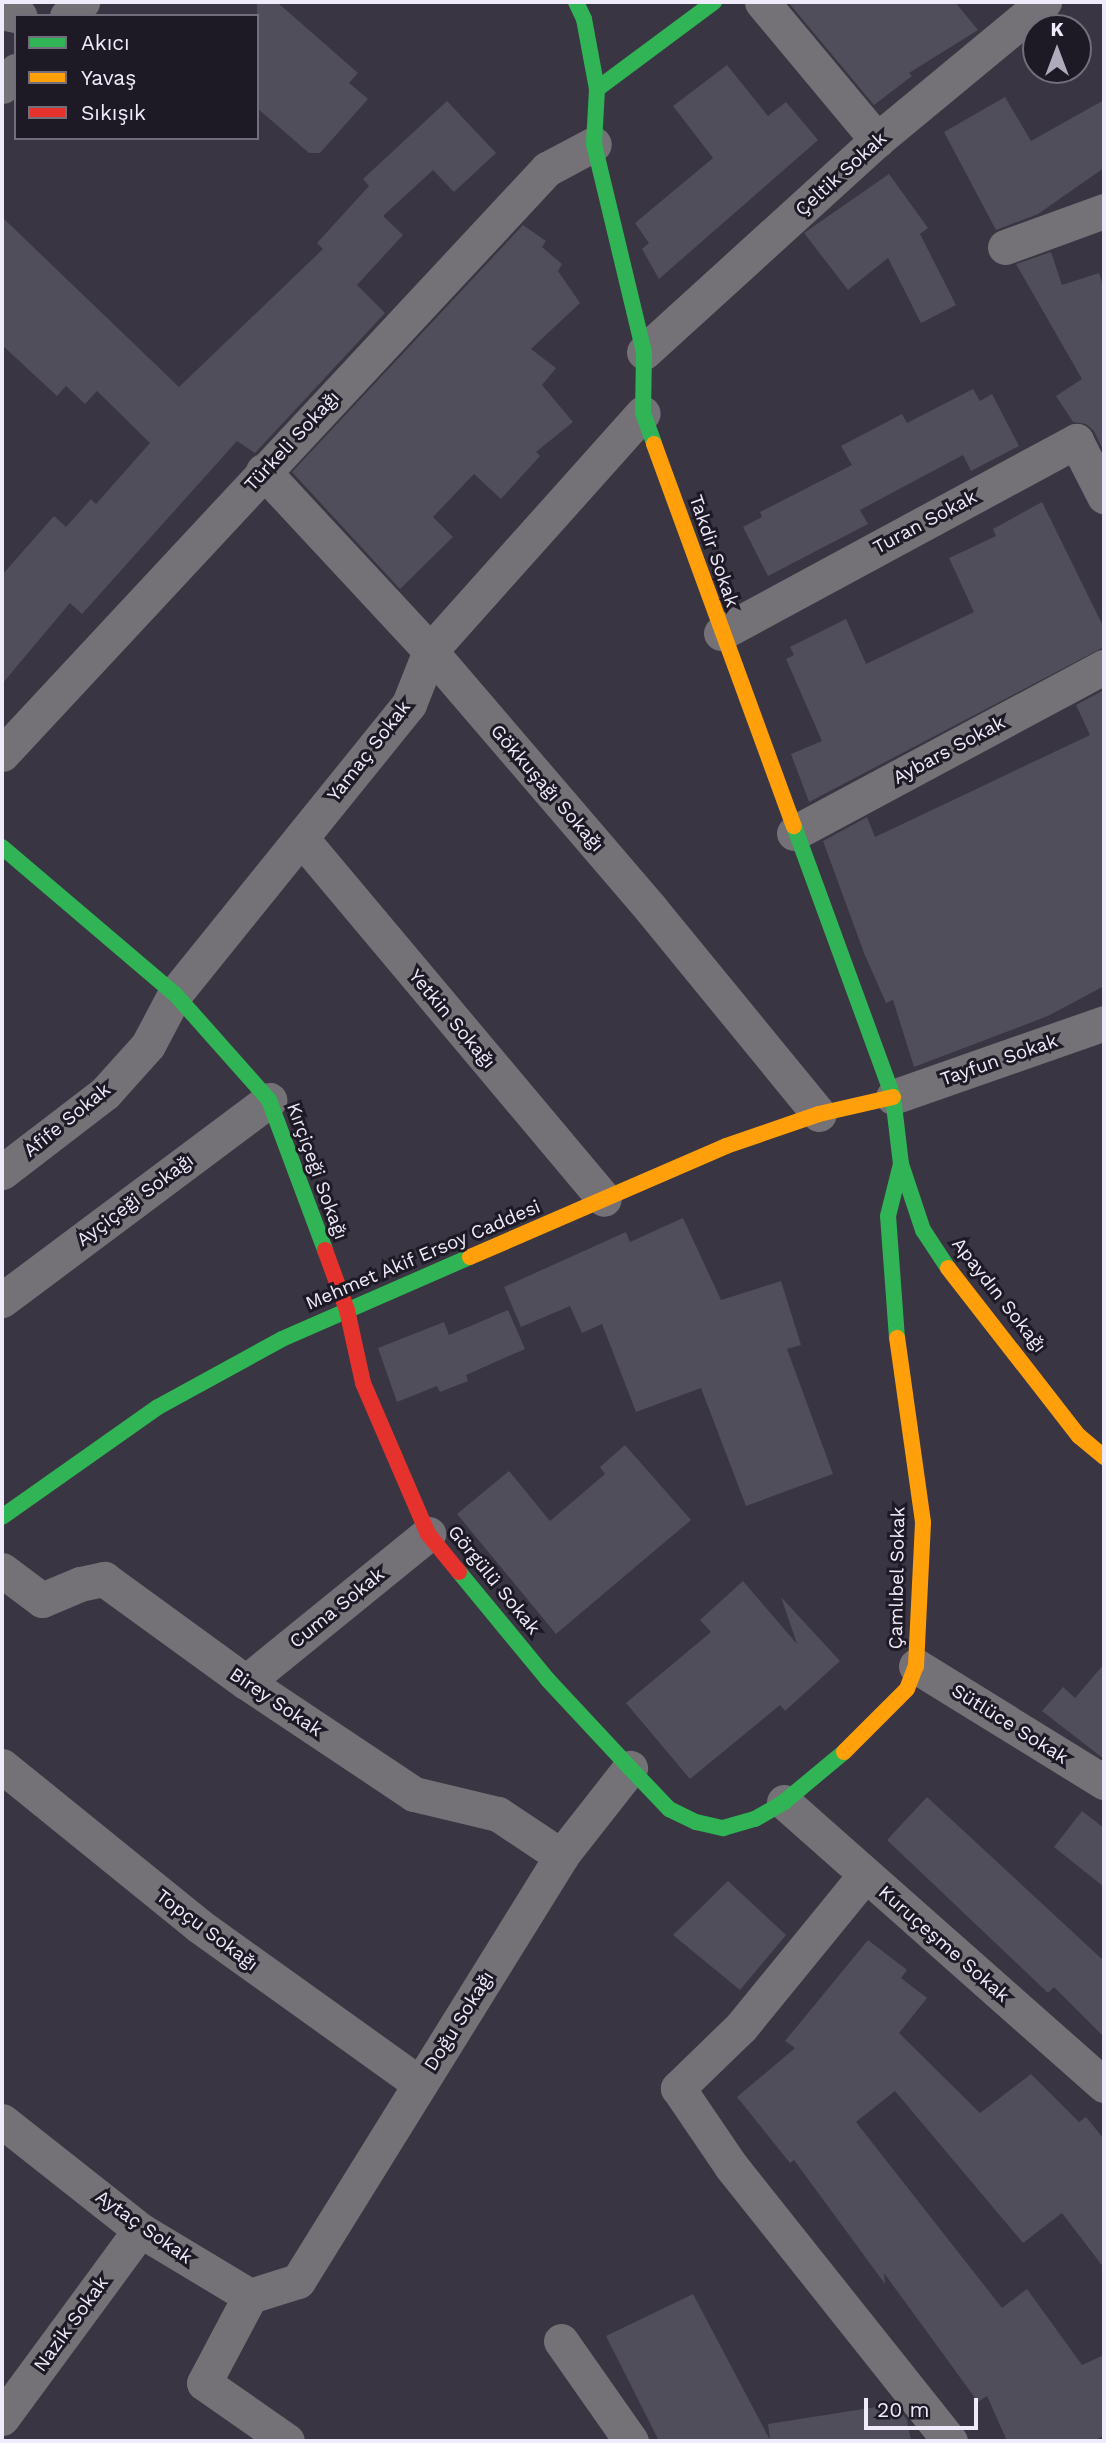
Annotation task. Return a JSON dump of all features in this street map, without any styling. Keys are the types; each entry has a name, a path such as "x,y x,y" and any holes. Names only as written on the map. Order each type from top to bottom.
{"street":[{"path":"69,14 82,2"},
{"name":"Takdir Sokak","path":"576,2 584,19 597,89 594,144 644,352 643,413 720,634 893,1097"},
{"path":"597,89 714,2"},
{"path":"762,2 877,140"},
{"name":"Çeltik Sokak","path":"644,352 877,140 1044,2"},
{"path":"2,86 14,73"},
{"name":"Türkeli Sokağı","path":"2,754 547,169 594,144"},
{"path":"1004,247 1104,211"},
{"name":"Yamaç Sokak","path":"175,995 409,704 430,651 643,413"},
{"name":"Turan Sokak","path":"720,634 1076,440 1104,496"},
{"name":"Gökkuşağı Sokağı","path":"263,471 430,651 651,909 819,1114"},
{"name":"Aybars Sokak","path":"794,833 1104,667"},
{"name":"Yetkin Sokağı","path":"301,838 604,1199"},
{"name":"Kırçiçeği Sokağı","path":"2,847 175,995 269,1100 346,1310"},
{"name":"Afife Sokak","path":"2,1172 105,1093 148,1045 175,995"},
{"name":"Tayfun Sokak","path":"893,1097 1104,1023"},
{"name":"Mehmet Akif Ersoy Caddesi","path":"2,1517 158,1407 282,1339 726,1146 819,1114 893,1097"},
{"name":"Apaydın Sokağı","path":"893,1097 901,1164 923,1230 958,1283 1079,1436 1104,1457"},
{"name":"Ayçiçeği Sokağı","path":"2,1300 269,1100"},
{"name":"Çamlıbel Sokak","path":"630,1768 668,1809 696,1822 723,1828 755,1819 784,1802 857,1741 907,1689 916,1666 923,1522 890,1291 888,1216 901,1164"},
{"name":"Görgülü Sokak","path":"346,1310 363,1383 428,1534 548,1680 630,1768"},
{"name":"Cuma Sokak","path":"246,1682 428,1534"},
{"name":"Birey Sokak","path":"2,1570 42,1600 80,1584 104,1580 246,1682 414,1794 498,1814 561,1856"},
{"name":"Sütlüce Sokak","path":"916,1666 1104,1782"},
{"name":"Topçu Sokağı","path":"2,1766 198,1925 420,2084"},
{"name":"Doğu Sokağı","path":"250,2297 298,2281 561,1856 630,1768"},
{"name":"Kuruçeşme Sokak","path":"784,1802 1104,2085"},
{"path":"865,1875 741,2027 678,2088 731,2166 950,2441"},
{"name":"Aytaç Sokak","path":"2,2121 141,2230 250,2297"},
{"name":"Nazik Sokak","path":"2,2418 141,2230"},
{"path":"250,2297 204,2383 287,2441"},
{"path":"561,2341 606,2399 631,2441"}],"building":[{"path":"257,2 277,2 358,73 349,83 368,99 320,153 309,153 259,110"},
{"path":"788,2 955,2 978,30 909,73 912,76 874,105"},
{"path":"727,65 768,116 786,102 818,140 659,279 642,249 649,243 635,223 713,158 673,106"},
{"path":"1005,97 1031,141 1104,100 1104,168 1038,214 996,230 944,132"},
{"path":"447,101 496,153 454,192 433,170 383,216 403,235 357,285 385,313 255,453 237,441 82,614 70,603 2,684 2,575 54,516 66,527 91,499 96,504 150,443 97,391 85,404 66,386 57,396 2,345 2,217 179,387 323,249 317,243 369,186 363,179"},
{"path":"889,174 928,228 920,234 956,305 921,323 888,258 848,290 804,233"},
{"path":"523,225 546,241 542,247 562,264 558,271 580,303 531,349 556,368 542,385 573,422 536,452 540,456 501,499 474,474 433,517 453,537 400,589 292,472"},
{"path":"1051,252 1062,285 1099,273 1104,289 1104,452 1094,431 1086,424 1073,422 1056,396 1082,379 1016,264"},
{"path":"973,389 980,401 992,394 1019,446 971,471 963,455 860,510 868,524 768,576 743,527 762,517 760,512 852,465 841,446 902,414 907,423"},
{"path":"1042,502 1104,628 1104,647 809,802 791,754 822,741 786,659 794,655 790,647 846,619 866,664 974,612 949,558 996,536 993,529"},
{"path":"1104,690 1104,986 1048,1016 914,1067 893,1000 886,1003 864,953 823,841 867,817 875,837 1090,735 1076,705"},
{"path":"683,1218 721,1300 781,1281 801,1345 787,1349 833,1474 746,1506 701,1388 636,1412 602,1324 582,1333 570,1306 521,1327 504,1287 626,1232 630,1242"},
{"path":"508,1310 525,1349 466,1375 468,1381 440,1392 437,1386 397,1402 378,1348 444,1322 449,1335"},
{"path":"625,1445 691,1520 556,1634 457,1514 509,1471 550,1521 605,1474 600,1467"},
{"path":"743,1581 797,1644 781,1597 840,1661 785,1711 780,1705 690,1779 626,1703 711,1632 700,1620"},
{"path":"1104,1664 1104,1759 1042,1711 1063,1687 1075,1698"},
{"path":"927,1797 1104,1961 1104,2037 1054,1987 1048,1993 887,1840"},
{"path":"1082,1811 1104,1828 1104,1887 1054,1847"},
{"path":"728,1881 786,1935 740,1990 673,1935"},
{"path":"868,1940 907,1970 901,1978 927,1998 899,2033 980,2113 1031,2074 1079,2122 1086,2117 1104,2139 1104,2268 1062,2213 1023,2243 895,2091 856,2122 1002,2308 1027,2289 1082,2365 1104,2355 1104,2436 1092,2441 1007,2441 987,2396 978,2402 884,2273 885,2284 794,2160 790,2163 737,2097 795,2048 785,2041"},
{"path":"693,2294 770,2440 768,2424 895,2404 907,2420 911,2441 659,2441 606,2336"}],"traffic: fast":[{"path":"576,2 584,19 597,89 594,144 644,352 643,413 654,444"},
{"path":"597,89 714,2"},
{"path":"794,826 893,1097 901,1164 923,1230 948,1268"},
{"path":"2,847 175,994 269,1100 325,1250"},
{"path":"897,1338 888,1216 901,1164"},
{"path":"2,1517 158,1407 282,1339 470,1257"},
{"path":"459,1572 548,1680 630,1768 669,1809 696,1822 723,1828 755,1819 784,1802 844,1752"}],"traffic: slow":[{"path":"654,444 794,826"},
{"path":"470,1257 726,1146 819,1114 893,1097"},
{"path":"948,1268 1079,1436 1104,1457"},
{"path":"844,1752 907,1689 916,1666 923,1522 897,1338"}],"traffic: jam":[{"path":"325,1250 347,1310 363,1383 428,1534 459,1572"}]}
